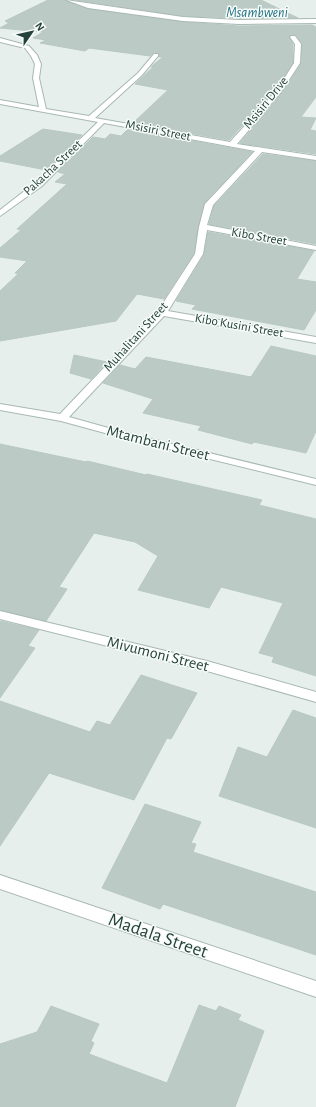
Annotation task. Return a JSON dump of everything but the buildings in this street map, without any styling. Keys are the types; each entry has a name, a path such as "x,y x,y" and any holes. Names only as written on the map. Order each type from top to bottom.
{"street":[{"path":"69,0 88,6 210,21 316,21"},
{"name":"Msisiri Drive","path":"232,145 280,90 297,63 298,44 293,37"},
{"path":"0,40 27,48 34,56 38,64 36,78 43,109"},
{"path":"91,118 140,74 156,55"},
{"name":"Msisiri Street","path":"0,102 260,150 316,158"},
{"name":"Pakacha Street","path":"0,214 39,184 104,120"},
{"name":"Muhalitani Street","path":"62,418 162,313 199,254 203,227 209,204 260,150"},
{"name":"Kibo Street","path":"203,227 316,248"},
{"name":"Kibo Kusini Street","path":"162,313 316,340"},
{"name":"Mtambani Street","path":"0,407 62,418 128,436 316,482"},
{"name":"Mivumoni Street","path":"0,615 208,666 316,697"},
{"name":"Madala Street","path":"0,882 316,989"}],"water label":[{"name":"Msambweni","path":"257,13"}]}
